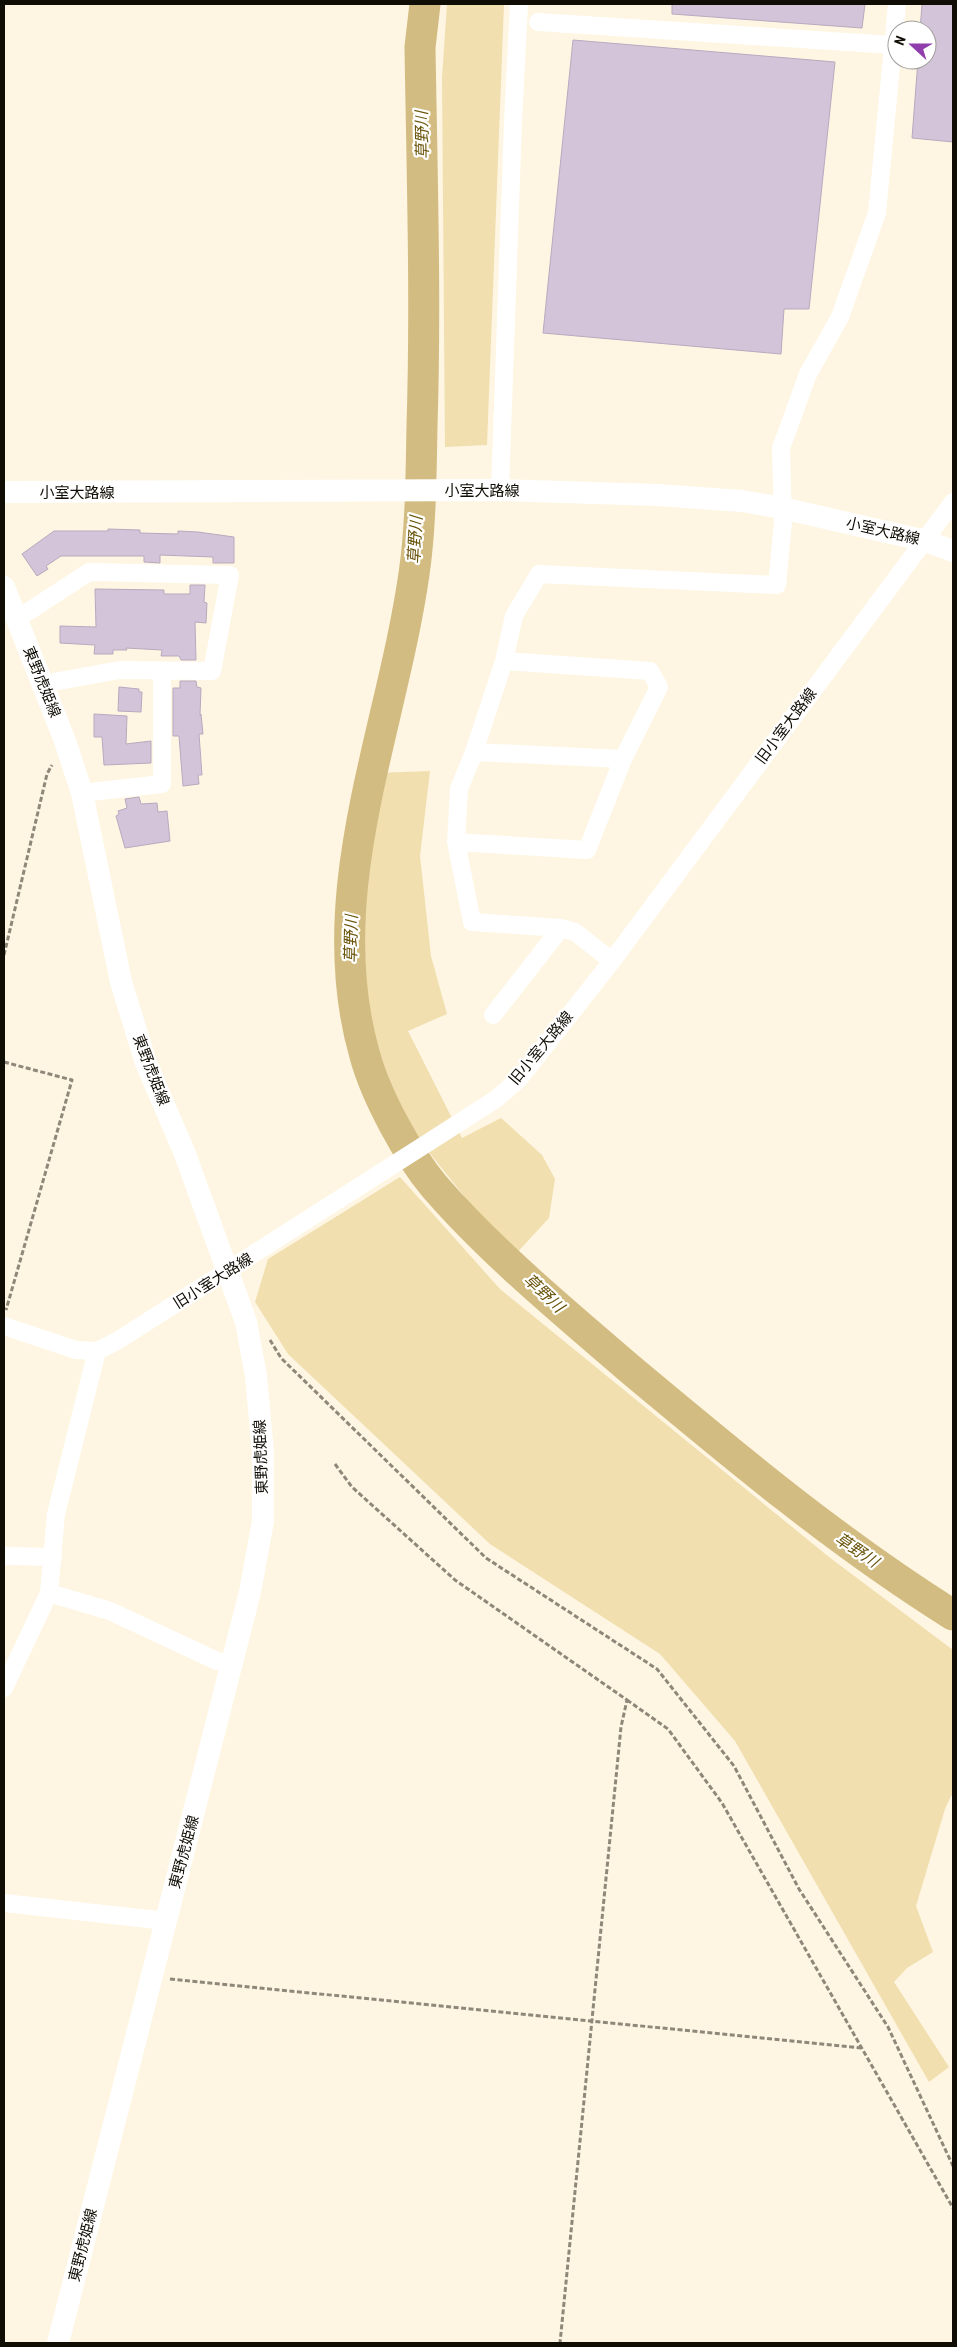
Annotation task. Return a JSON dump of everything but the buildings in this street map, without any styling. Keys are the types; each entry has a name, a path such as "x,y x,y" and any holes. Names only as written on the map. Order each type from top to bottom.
{"main road":[{"name":"小室大路線","path":"4,492 496,491 657,495 742,501 782,508 926,541 953,551"},
{"name":"東野虎姫線","path":"4,587 65,741 82,793 120,982 146,1063 185,1154 246,1322 256,1376 263,1453 263,1521 250,1592 58,2343"}],"street":[{"path":"496,491 520,4"},
{"path":"895,20 897,4"},
{"path":"538,22 887,45"},
{"path":"612,961 574,932 561,928 472,922 456,842 459,789 474,752 504,661 514,616 539,574 777,585 783,522 781,448 808,374 840,317 877,213 891,70"},
{"name":"旧小室大路線","path":"97,1351 117,1341 227,1273 496,1098 519,1079 612,961 720,812 926,541 953,502"},
{"path":"17,619 89,572 230,575 212,671 162,672 120,670 42,684"},
{"path":"456,842 587,850 623,759 658,687 650,671 504,661"},
{"path":"82,793 162,784 162,672"},
{"path":"474,752 623,759"},
{"path":"493,1015 561,928"},
{"path":"4,1326 76,1350 97,1351 56,1514 49,1593 4,1688"},
{"path":"4,1556 53,1557"},
{"path":"49,1593 110,1611 217,1661 233,1664"},
{"path":"4,1903 166,1921"}],"path":[{"path":"4,955 47,774 65,741"},
{"path":"4,1062 72,1080 4,1319"},
{"path":"267,1336 281,1358 486,1558 657,1669 734,1766 799,1889 888,2026 953,2166"},
{"path":"335,1464 352,1487 455,1580 668,1729 722,1804 953,2208"},
{"path":"560,2343 621,1727 627,1700"},
{"path":"152,1977 592,2023 862,2048"}],"shaded area":[{"path":"447,4 504,4 487,445 445,447 442,78"},
{"path":"430,771 420,856 431,956 447,1014 408,1031 462,1138 501,1118 542,1155 555,1179 549,1218 513,1257 403,1120 363,1019 359,915 374,773"},
{"path":"400,1177 500,1289 829,1557 953,1650 953,1795 945,1809 916,1906 933,1952 907,1968 894,1982 949,2067 929,2082 735,1741 660,1654 490,1544 288,1354 255,1302 268,1259"}],"waterway":[{"name":"草野川","path":"425,4 420,47 424,331 418,538 414,574 403,634 363,814 354,874 350,935 353,995 370,1072 394,1124 424,1173 456,1210 503,1258 630,1369 787,1498 910,1587 953,1615"}]}
